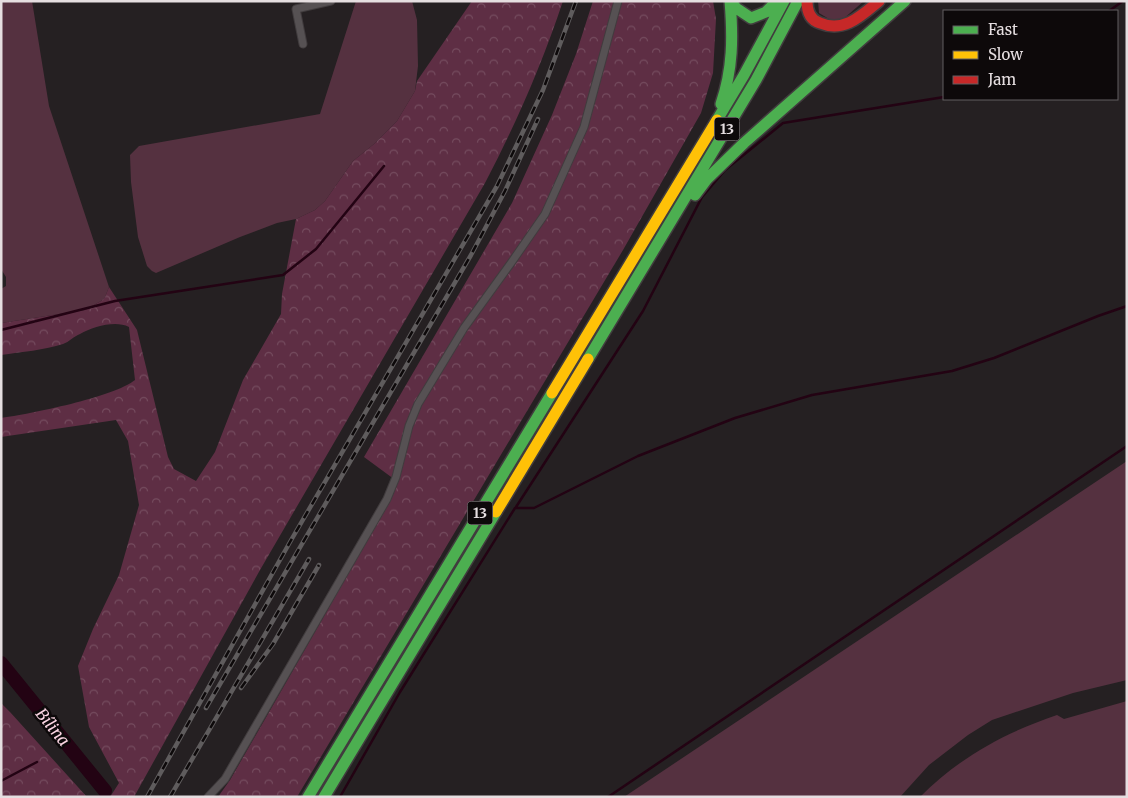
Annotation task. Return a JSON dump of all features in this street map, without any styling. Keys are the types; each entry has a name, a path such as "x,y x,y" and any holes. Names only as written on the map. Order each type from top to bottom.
{"highway":[{"path":"731,1 736,8 752,18 767,12 777,1"},
{"path":"710,132 724,96 732,67 734,34 731,1"},
{"name":"13","path":"308,797 710,132 744,75 784,1"},
{"name":"13","path":"324,797 756,80 798,1"},
{"path":"807,1 808,13 812,20 830,28 842,27 852,23 879,1"},
{"path":"651,253 708,179 744,143 905,1"}],"street":[{"path":"303,44 296,8 332,1"},
{"path":"208,797 226,779 387,499 396,477 409,426 418,404 464,328 545,214 584,127 618,1"}],"shaded area":[{"path":"1,1 32,1 49,106 109,287 101,301 85,310 1,323 1,289 6,286 6,277 1,269"},
{"path":"356,1 412,1 417,20 418,66 415,91 397,121 374,144 353,161 325,201 315,210 296,219 277,223 240,237 156,273 152,271 147,266 138,237 131,182 130,155 139,146 320,114"},
{"path":"818,1 864,1 842,20 829,19 819,13"},
{"path":"1127,461 1127,680 1073,693 992,720 968,735 929,765 900,797 624,797"},
{"path":"1127,701 1127,797 920,797 967,758 1001,738 1057,715 1064,719"}],"green space":[{"path":"472,1 563,1 528,94 485,183 260,570 134,797 110,797 119,783 89,727 78,666 93,629 119,575 139,505 128,441 116,420 1,437 1,418 51,409 109,393 135,380 129,327 117,324 104,325 85,331 56,346 1,355 1,323 85,310 101,301 109,287 137,330 168,457 174,469 196,481 215,452 243,380 281,314 282,294 296,219 315,210 325,201 353,161 374,144 397,121 415,91 417,81"},
{"path":"593,1 713,1 716,19 713,73 701,113 623,250 297,797 218,797 230,780 327,611 398,482 364,457 512,203 552,115 576,54"},
{"path":"1,703 10,712 87,797 1,797"}],"waterway":[{"path":"1110,10 1123,1"},
{"path":"516,507 643,311 702,197 725,170 783,123 943,97"},
{"path":"1,330 115,301 283,275 316,249 384,166"},
{"path":"340,797 400,692 515,508 534,508 638,456 735,418 812,395 952,371 994,358 1127,306"},
{"path":"608,797 1127,446"},
{"name":"Bílina","path":"1,663 105,791"},
{"path":"1,781 37,762"}],"railway":[{"path":"147,797 290,542 497,186 543,90 576,1"},
{"path":"206,708 471,255 505,191 538,119"},
{"path":"170,797 309,559"},
{"path":"241,688 273,644 319,565"}],"traffic: fast":[{"path":"721,104 730,66 732,27 730,1"},
{"path":"731,1 736,8 751,18 766,12 777,1"},
{"path":"717,120 784,1"},
{"path":"588,359 756,80 798,1"},
{"path":"695,195 707,179 744,143 905,1"},
{"path":"308,797 552,393"},
{"path":"324,797 496,512"}],"traffic: slow":[{"path":"552,393 717,120"},
{"path":"496,512 588,359"}],"traffic: jam":[{"path":"807,1 808,12 811,17 829,26 837,26 852,21 879,1"}]}
